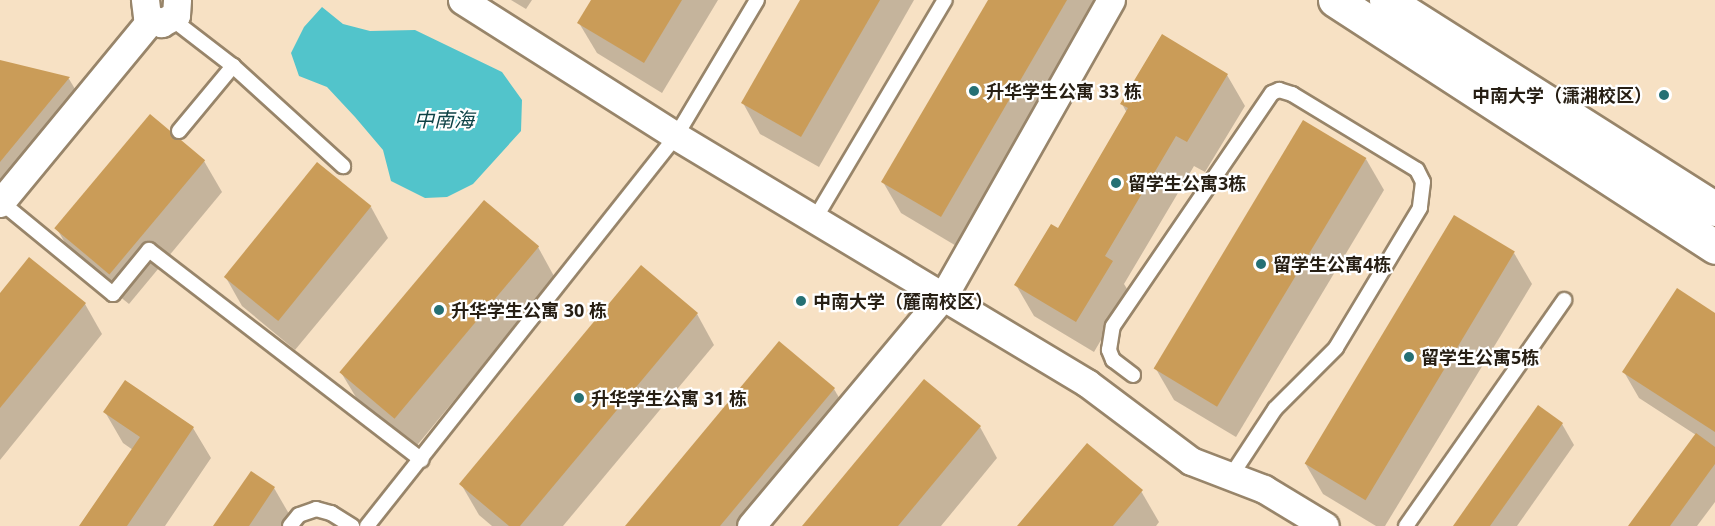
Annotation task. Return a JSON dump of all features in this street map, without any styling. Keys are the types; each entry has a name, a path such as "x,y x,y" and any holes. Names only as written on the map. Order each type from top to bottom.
{"main road":[{"path":"1335,0 1715,247"},
{"path":"1386,0 1715,209"}],"street":[{"path":"462,0 676,136 816,217 1087,383 1191,460 1264,489 1325,526"},
{"path":"751,526 950,299 1111,0"},
{"path":"771,526 950,299 1130,0"},
{"path":"1,202 161,10"}],"lane":[{"path":"367,526 422,460 676,136 757,0"},
{"path":"816,217 945,0"},
{"path":"161,10 233,66 343,166"},
{"path":"179,131 233,66"},
{"path":"1133,375 1113,360 1109,350 1113,326 1272,93 1279,90 1292,94 1417,170 1423,182 1420,208 1336,348 1275,409 1231,476"},
{"path":"1,202 114,294 149,250 422,460"},
{"path":"1406,526 1564,300"},
{"path":"290,526 299,515 316,509 331,513 352,526"}],"water":[{"name":"中南海","path":"322,7 343,24 370,31 415,30 502,72 522,100 521,131 473,184 447,197 425,198 391,181 383,150 355,117 327,87 299,76 291,53 304,27"}],"building":[{"path":"591,0 682,0 644,63 577,23"},
{"path":"800,0 880,0 801,137 741,103"},
{"name":"升华学生公寓 33 栋","path":"988,0 1067,0 941,217 881,182"},
{"name":"留学生公寓3栋","path":"1162,34 1228,74 1187,142 1176,136 1105,256 1113,261 1076,322 1014,285 1051,224 1058,228 1128,108 1120,104"},
{"path":"0,60 70,77 0,162"},
{"path":"150,114 205,160 109,274 54,228"},
{"name":"留学生公寓4栋","path":"1303,120 1366,158 1217,407 1154,369"},
{"path":"317,162 371,206 278,321 224,277"},
{"name":"升华学生公寓 30 栋","path":"484,200 539,246 395,419 339,372"},
{"name":"留学生公寓5栋","path":"1454,215 1515,252 1365,500 1305,464"},
{"path":"29,257 86,303 0,408 0,293"},
{"name":"升华学生公寓 31 栋","path":"641,265 698,313 520,526 509,526 459,484"},
{"path":"1677,288 1715,313 1715,432 1622,372"},
{"path":"779,341 835,388 720,526 625,526"},
{"path":"924,379 981,426 898,526 802,526"},
{"path":"125,380 194,427 127,526 79,526 140,437 103,412"},
{"path":"1538,405 1563,423 1490,526 1453,526"},
{"path":"1696,433 1715,447 1715,464 1670,526 1628,526"},
{"path":"1087,443 1143,490 1113,526 1017,526"},
{"path":"251,471 275,487 249,526 213,526"}],"place":[{"name":"升华学生公寓 33 栋","path":"974,91"},
{"name":"中南大学（潇湘校区）","path":"1664,95"},
{"name":"留学生公寓3栋","path":"1116,183"},
{"name":"留学生公寓4栋","path":"1261,264"},
{"name":"中南大学（麓南校区）","path":"801,301"},
{"name":"升华学生公寓 30 栋","path":"439,310"},
{"name":"留学生公寓5栋","path":"1409,357"},
{"name":"升华学生公寓 31 栋","path":"579,398"}]}
